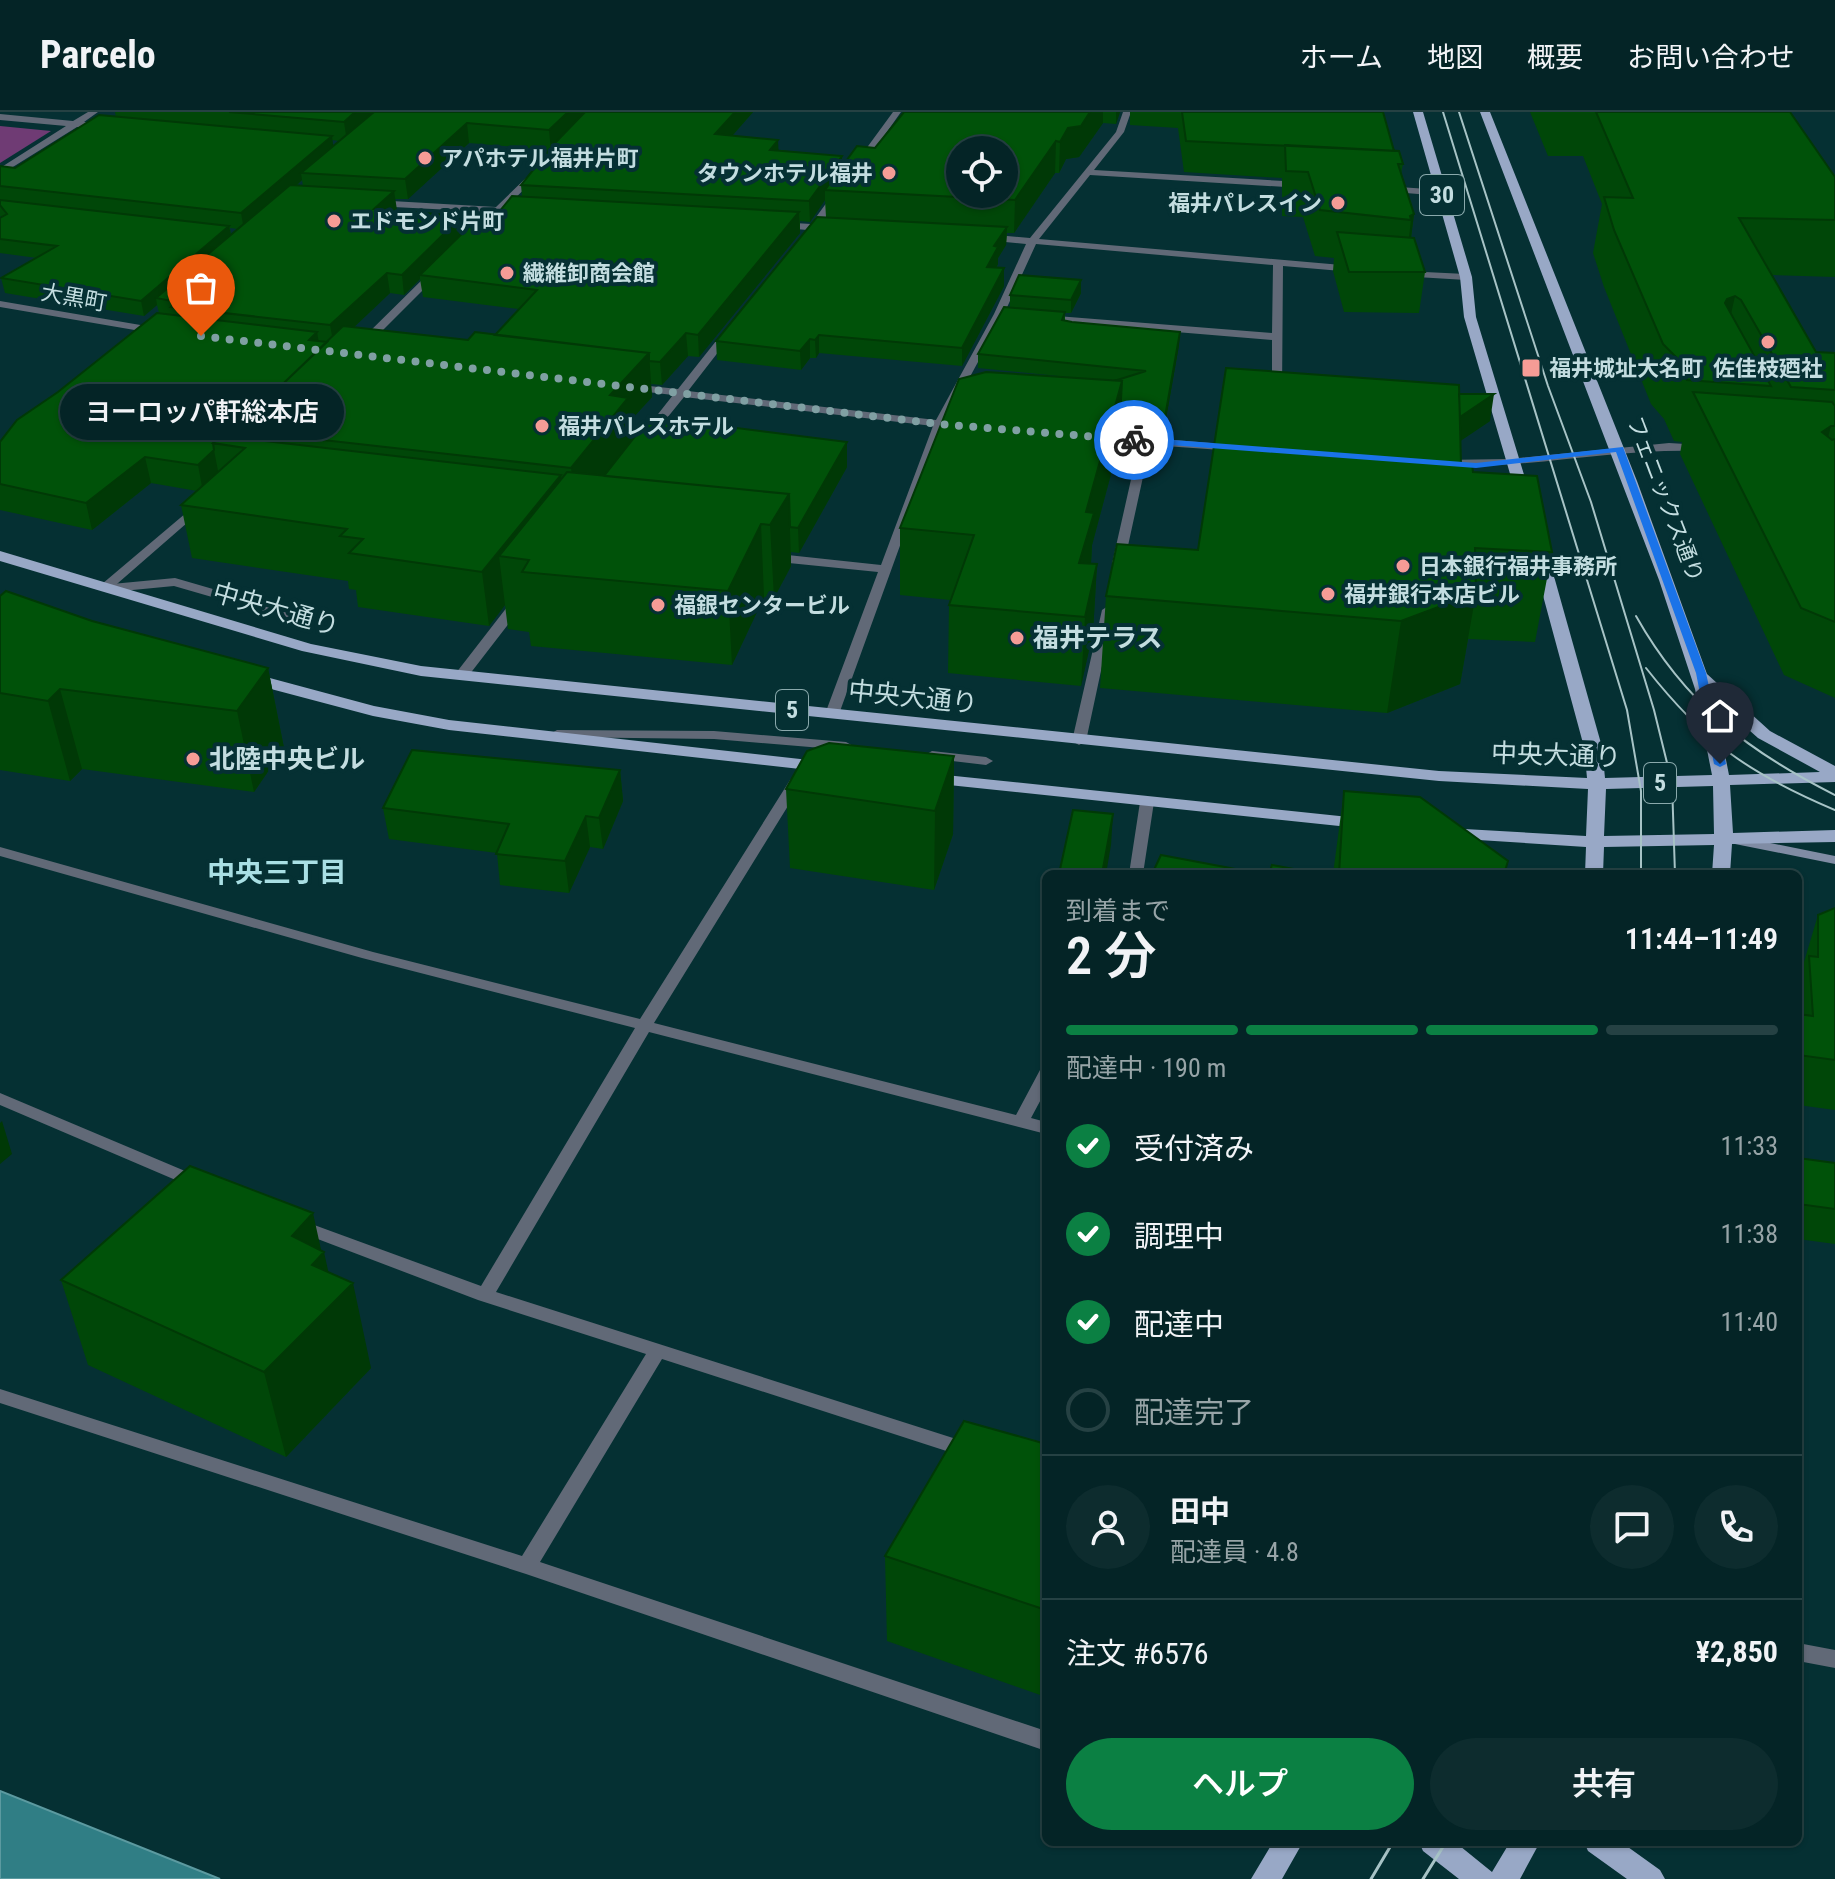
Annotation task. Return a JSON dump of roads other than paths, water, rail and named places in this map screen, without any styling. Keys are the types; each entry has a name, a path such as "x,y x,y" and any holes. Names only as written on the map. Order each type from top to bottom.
{"main road":[{"name":"30","path":"1418,112 1466,277 1470,317 1588,727 1597,784"},
{"name":"フェニックス通り","path":"1485,112 1620,449 1701,673 1713,719 1722,781 1725,838 1721,870"},
{"name":"中央大通り","path":"0,556 308,648 461,676 1439,776 1597,784 1835,774"},
{"name":"5","path":"224,671 373,711 514,734 852,770"},
{"path":"1701,673 1734,712 1754,729 1776,744 1835,774"},
{"path":"912,777 1382,826"},
{"path":"1594,870 1597,784"},
{"path":"1426,831 1596,842 1835,836"},
{"path":"1266,1879 1287,1846"},
{"path":"1438,1846 1481,1879"},
{"path":"1504,1879 1524,1846"},
{"path":"1604,1846 1650,1879"}],"street":[{"path":"0,172 94,112"},
{"path":"805,239 897,112"},
{"path":"832,714 939,424 999,314 1033,240 1120,132 1127,112"},
{"path":"0,117 121,128"},
{"path":"487,221 543,166"},
{"path":"1088,172 1318,186"},
{"path":"1380,189 1442,193"},
{"path":"364,202 530,212"},
{"path":"767,225 846,229"},
{"path":"971,236 1367,270"},
{"path":"1276,408 1278,261"},
{"path":"370,355 355,353 443,265"},
{"path":"1397,273 1466,277"},
{"name":"大黒町","path":"0,304 171,332"},
{"path":"999,314 1015,315"},
{"path":"1030,317 1279,337"},
{"path":"128,339 152,319"},
{"path":"634,452 737,322"},
{"path":"618,385 971,427"},
{"path":"1082,436 1245,448"},
{"path":"1115,580 1145,441"},
{"path":"1429,462 1476,465 1514,463 1656,446 1722,450"},
{"path":"109,588 206,500"},
{"path":"760,556 887,569"},
{"path":"109,588 175,582 291,616"},
{"path":"461,676 524,594"},
{"path":"1079,741 1111,595"},
{"path":"514,734 714,735 869,748"},
{"path":"913,753 986,761"},
{"path":"485,1295 645,1025 807,765"},
{"path":"1137,870 1147,802"},
{"path":"1725,838 1835,860"},
{"path":"0,851 368,955 1042,1127"},
{"path":"1021,1121 1042,1082"},
{"path":"0,1099 220,1192"},
{"path":"279,1217 485,1295 986,1455"},
{"path":"527,1566 658,1350"},
{"path":"0,1396 527,1566 1042,1740"},
{"path":"1802,1653 1835,1659"}],"water":[{"path":"0,1791 220,1879 0,1879"}],"tram line":[{"path":"1443,112 1627,710 1641,791 1641,870"},
{"path":"1459,112 1548,386 1591,502 1654,710 1672,783 1675,870"},
{"path":"1636,616 1675,674 1721,722 1774,761 1835,795"},
{"path":"1646,668 1688,717 1730,753 1777,783 1835,810"},
{"path":"1371,1879 1391,1846"},
{"path":"1423,1879 1444,1846"}],"place":[{"name":"アパホテル福井片町","path":"425,158"},
{"name":"タウンホテル福井","path":"889,173"},
{"name":"福井パレスイン","path":"1338,203"},
{"name":"エドモンド片町","path":"334,221"},
{"name":"繊維卸商会館","path":"507,273"},
{"name":"ヨーロッパ軒総本店","path":"201,336"},
{"name":"佐佳枝廼社","path":"1768,342"},
{"name":"福井城址大名町","path":"1531,368"},
{"name":"福井パレスホテル","path":"542,426"},
{"name":"日本銀行福井事務所","path":"1403,566"},
{"name":"福井銀行本店ビル","path":"1328,594"},
{"name":"福銀センタービル","path":"658,605"},
{"name":"福井テラス","path":"1017,638"},
{"name":"北陸中央ビル","path":"193,759"}],"district":[{"name":"中央三丁目","path":"277,872"}]}
